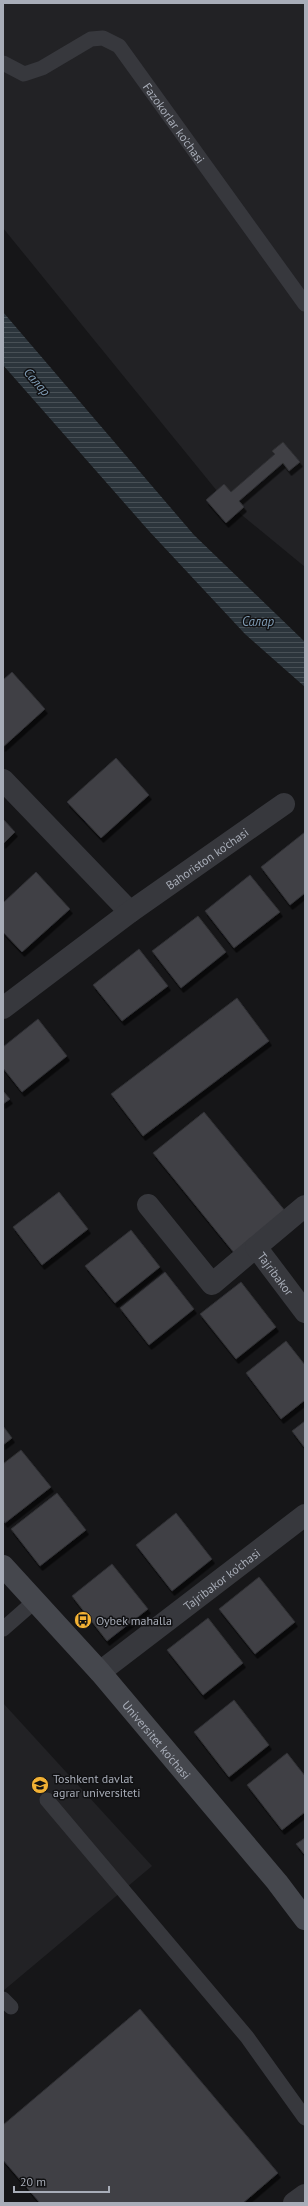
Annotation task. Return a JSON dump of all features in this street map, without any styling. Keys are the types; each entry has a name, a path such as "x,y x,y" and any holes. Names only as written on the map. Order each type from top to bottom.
{"main road":[{"name":"Universitet ko'chasi","path":"3,1566 100,1672 277,1882 305,1919"}],"street":[{"path":"3,780 130,912"},
{"name":"Bahoriston ko'chasi","path":"3,1008 130,912 284,804"},
{"path":"148,1205 212,1284 256,1247"},
{"name":"Tajribakor","path":"305,1206 256,1247 305,1312"},
{"name":"Tajribakor ko'chasi","path":"100,1672 305,1515"},
{"path":"294,2203 305,2195"}],"lane":[{"name":"Fazokorlar ko'chasi","path":"3,63 24,74 42,68 91,39 103,38 119,46 305,304"},
{"path":"3,1629 35,1601"},
{"path":"47,1800 247,2037 305,2118"}],"shaded area":[{"path":"3,3 305,3 305,567 226,502 3,228"},
{"name":"Toshkent davlat agrar universiteti","path":"3,1703 152,1866 3,1991"}],"water":[{"name":"Салар","path":"3,312 194,535 305,642 305,687 245,634 149,531 3,365"}],"building":[{"path":"283,442 300,462 289,471 283,463 239,501 244,507 226,523 206,500 224,484 231,492 275,454 272,451"},
{"path":"12,672 45,709 3,747 3,680"},
{"path":"116,758 149,795 101,838 67,802"},
{"path":"3,819 15,832 3,844"},
{"path":"305,832 305,893 290,905 261,867"},
{"path":"36,872 70,909 22,952 3,932 3,903"},
{"path":"250,875 280,912 234,948 205,911"},
{"path":"198,916 226,952 181,988 152,951"},
{"path":"139,949 168,986 122,1021 93,985"},
{"path":"237,998 269,1041 143,1136 111,1094"},
{"path":"38,1019 67,1056 22,1092 3,1068 3,1047"},
{"path":"3,1091 10,1099 3,1104"},
{"path":"204,1112 286,1212 235,1254 153,1153"},
{"path":"59,1192 88,1229 42,1265 13,1227"},
{"path":"131,1230 160,1267 115,1303 85,1266"},
{"path":"165,1272 194,1309 149,1345 120,1308"},
{"path":"241,1282 276,1327 236,1359 200,1314"},
{"path":"286,1341 305,1365 305,1400 281,1419 246,1373"},
{"path":"305,1421 305,1448 292,1431"},
{"path":"3,1426 12,1438 3,1445"},
{"path":"21,1450 51,1487 5,1523 3,1520 3,1464"},
{"path":"57,1493 86,1530 40,1566 11,1529"},
{"path":"176,1513 212,1559 172,1591 136,1545"},
{"path":"112,1564 148,1609 107,1641 72,1596"},
{"path":"259,1577 295,1622 255,1654 219,1609"},
{"path":"208,1618 243,1663 203,1695 167,1650"},
{"path":"234,1700 269,1745 229,1777 194,1732"},
{"path":"287,1753 305,1776 305,1812 282,1830 247,1785"},
{"path":"305,1838 305,1855 296,1844"},
{"path":"140,2009 278,2173 243,2203 40,2203 3,2160 3,2125"}],"place":[{"name":"Oybek mahalla","path":"83,1620"},
{"name":"Toshkent davlat agrar universiteti","path":"40,1785"}]}
